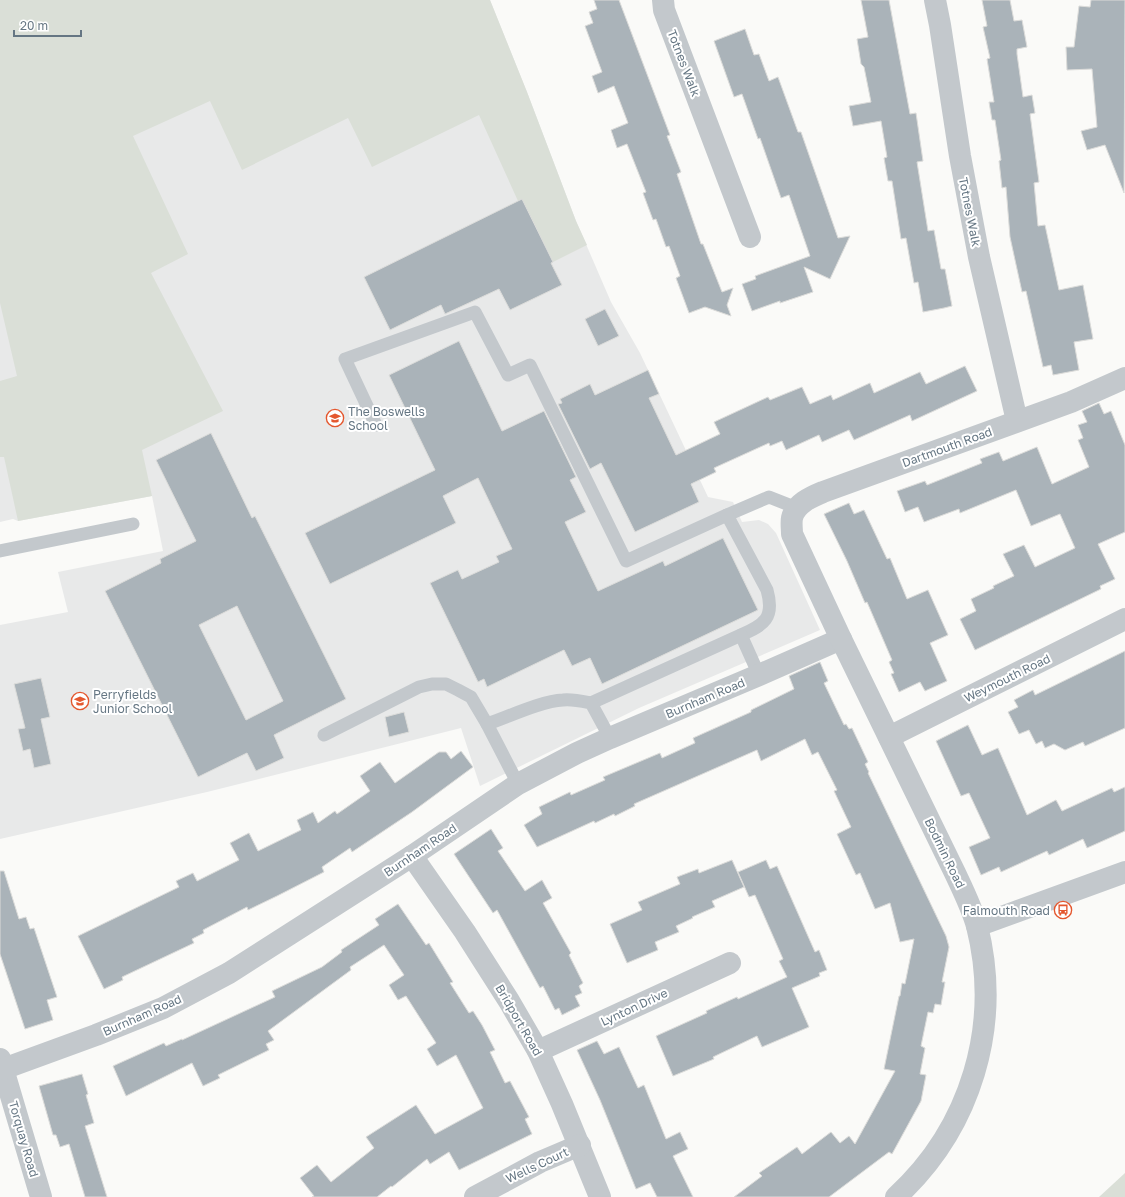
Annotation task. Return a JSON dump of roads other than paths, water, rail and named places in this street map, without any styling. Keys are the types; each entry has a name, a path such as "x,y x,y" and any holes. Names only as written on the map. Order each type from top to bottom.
{"street":[{"name":"Totnes Walk","path":"662,0 667,17 750,237"},
{"name":"Totnes Walk","path":"935,0 960,156 979,257 1017,421"},
{"name":"Dartmouth Road","path":"797,508 808,498 823,492 1071,402 1125,378"},
{"name":"Bodmin Road","path":"797,508 792,518 792,534 841,639 956,873 977,926 984,964 986,1001 978,1063 971,1085 945,1139 926,1166 896,1197"},
{"name":"Weymouth Road","path":"889,736 1125,619"},
{"name":"Burnham Road","path":"2,1064 96,1035 163,1008 229,973 412,856 518,784 610,738 841,639"},
{"name":"Bridport Road","path":"412,856 465,932 509,1001 538,1051 580,1145 600,1197"},
{"path":"977,926 1125,872"},
{"name":"Lynton Drive","path":"538,1051 730,963"},
{"name":"Torquay Road","path":"2,1064 35,1196"},
{"name":"Wells Court","path":"475,1197 540,1162 580,1145"}],"lane":[{"path":"376,425 345,359 475,312 508,375 530,365 626,561 769,497 797,508"},
{"path":"487,724 549,702 575,700 591,703 756,628 765,621 769,610 770,600 768,590 726,515"},
{"path":"0,552 133,524"},
{"path":"741,635 759,675"},
{"path":"324,735 419,687 432,684 446,684 471,697 487,724 518,784"},
{"path":"591,703 610,738"}],"place":[{"name":"The Boswells School","path":"335,418"},
{"name":"Perryfields Junior School","path":"80,701"},
{"name":"Falmouth Road","path":"1063,910"}]}
